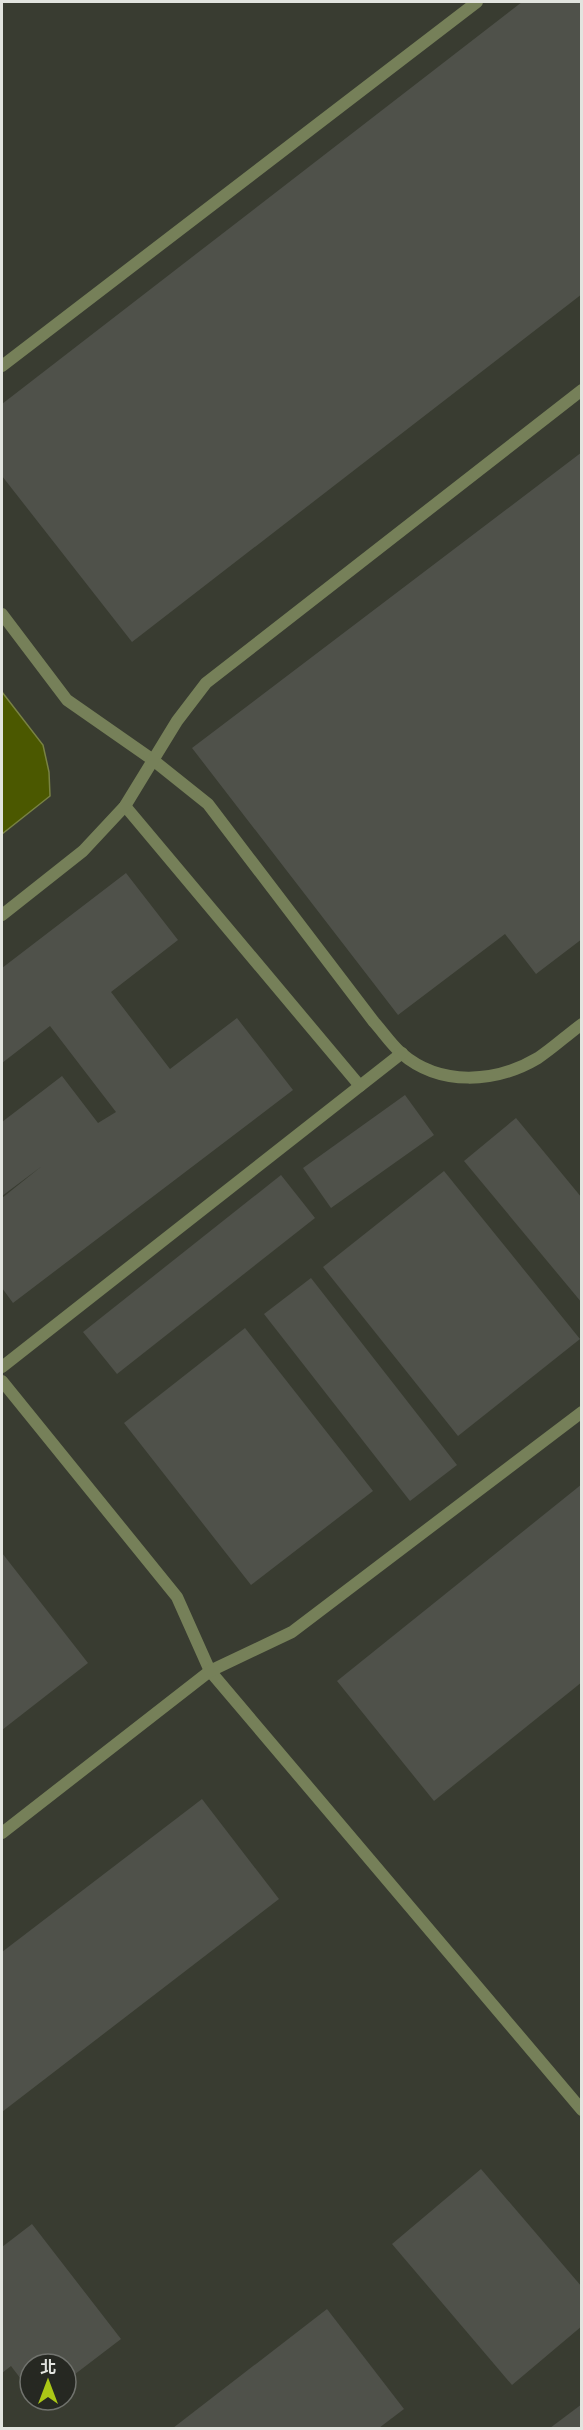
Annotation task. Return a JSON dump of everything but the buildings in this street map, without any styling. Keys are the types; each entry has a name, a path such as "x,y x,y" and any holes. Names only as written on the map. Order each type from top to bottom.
{"lane":[{"path":"2,366 477,2"},
{"path":"2,915 83,851 125,806 177,721 206,683 582,390"},
{"path":"2,614 67,700 153,760 208,804 374,1022 402,1053 429,1070 461,1079 494,1077 538,1058 582,1024"},
{"path":"125,806 360,1086"},
{"path":"2,1367 402,1053"},
{"path":"2,1381 177,1597 210,1671 582,2110"},
{"path":"2,1833 210,1671 292,1632 582,1412"},
{"path":"570,2096 582,2087"}],"shaded area":[{"path":"2,2 581,2 581,2428 2,2428"},
{"path":"2,692 43,745 49,772 50,796 2,834"}]}
